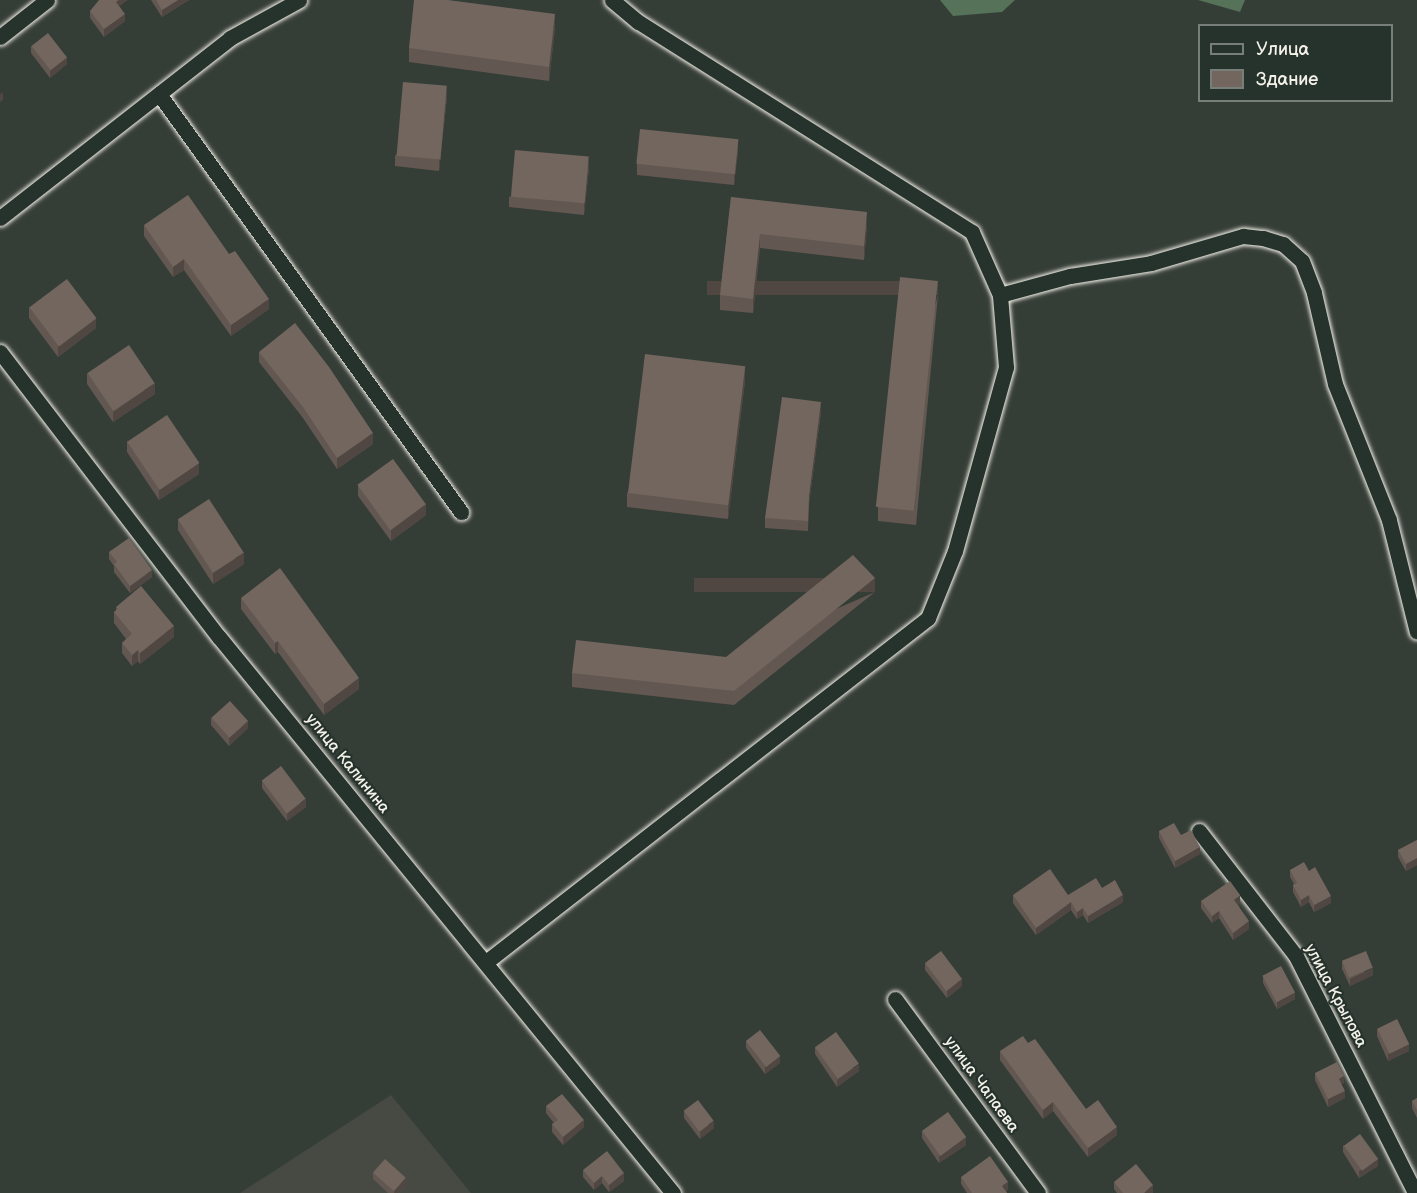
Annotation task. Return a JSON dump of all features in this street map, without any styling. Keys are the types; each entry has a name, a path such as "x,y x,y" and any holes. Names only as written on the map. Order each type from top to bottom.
{"street":[{"path":"0,37 47,0"},
{"path":"0,218 230,38 299,0"},
{"path":"486,962 928,618 955,551 1006,367 1000,295 972,232 638,22 612,0"},
{"path":"159,94 461,512"},
{"path":"1000,295 1070,276 1150,263 1243,236 1263,238 1283,244 1302,261 1314,293 1335,384 1389,520 1417,632"},
{"name":"улица Калинина","path":"0,352 219,637 673,1193"},
{"name":"улица Крылова","path":"1199,831 1296,956 1415,1193"},
{"name":"улица Чапаева","path":"895,999 1038,1193"}],"shaded area":[{"path":"391,1095 471,1193 240,1193"}],"green space":[{"path":"940,0 1015,0 1002,12 953,16"},
{"path":"1198,0 1245,0 1240,12"}],"building":[{"path":"99,0 119,0 116,2 125,14 104,29 90,11"},
{"path":"156,0 178,0 162,10"},
{"path":"414,0 448,0 555,14 549,67 409,48"},
{"path":"48,33 67,57 51,70 31,46"},
{"path":"403,82 447,86 440,160 397,156"},
{"path":"640,129 738,139 735,174 636,164"},
{"path":"515,150 589,156 585,203 511,197"},
{"path":"188,195 229,254 235,251 269,299 231,325 184,259 173,267 144,225"},
{"path":"731,197 867,212 864,246 760,234 753,299 720,295"},
{"path":"900,277 938,281 914,511 876,507"},
{"path":"67,279 96,318 59,346 29,307"},
{"path":"295,323 329,367 373,433 337,458 303,407 259,352"},
{"path":"129,345 155,383 113,411 88,373"},
{"path":"645,354 745,366 728,505 628,493"},
{"path":"782,397 821,402 809,495 808,521 765,518"},
{"path":"167,415 199,463 160,490 127,442"},
{"path":"393,459 426,504 390,530 357,485"},
{"path":"209,499 244,553 213,573 178,519"},
{"path":"129,538 152,570 130,586 114,564 117,562 109,552"},
{"path":"853,555 875,578 734,691 572,673 576,640 726,657"},
{"path":"280,568 359,678 324,704 278,641 275,643 241,598"},
{"path":"141,586 174,626 140,653 138,650 132,655 122,643 132,634 114,612 118,609 116,607"},
{"path":"230,701 248,721 229,738 211,718"},
{"path":"281,766 306,799 287,813 262,780"},
{"path":"1174,823 1181,835 1191,830 1200,847 1175,861 1159,831"},
{"path":"1417,840 1417,858 1406,864 1398,850"},
{"path":"1304,862 1309,871 1315,867 1331,896 1314,905 1309,895 1301,900 1293,885 1297,883 1290,870"},
{"path":"1050,869 1068,895 1096,878 1102,888 1115,880 1123,895 1088,916 1083,908 1077,912 1071,902 1036,928 1013,895"},
{"path":"1230,881 1240,895 1234,900 1249,921 1233,933 1219,911 1212,916 1201,901"},
{"path":"941,951 962,979 946,991 925,963"},
{"path":"1366,951 1373,968 1349,977 1342,961"},
{"path":"1281,966 1295,992 1277,1002 1262,976"},
{"path":"1397,1019 1409,1044 1390,1054 1377,1029"},
{"path":"760,1030 780,1056 766,1067 746,1041"},
{"path":"836,1032 859,1064 838,1079 815,1047"},
{"path":"1023,1036 1028,1043 1035,1039 1086,1109 1098,1100 1117,1127 1088,1148 1053,1102 1043,1110 1000,1051"},
{"path":"1337,1062 1344,1076 1339,1079 1345,1091 1328,1099 1315,1073"},
{"path":"562,1094 584,1120 563,1137 552,1124 558,1120 546,1106"},
{"path":"1417,1098 1417,1110 1412,1101"},
{"path":"698,1100 714,1121 699,1132 684,1111"},
{"path":"948,1112 966,1137 940,1156 922,1131"},
{"path":"1360,1134 1378,1159 1362,1171 1344,1146"},
{"path":"607,1151 624,1173 609,1185 602,1176 594,1183 583,1170"},
{"path":"990,1156 1008,1182 1002,1186 1007,1193 972,1193 961,1177"},
{"path":"385,1159 406,1178 394,1191 373,1172"},
{"path":"1136,1164 1153,1185 1144,1193 1123,1193 1114,1182"}]}
